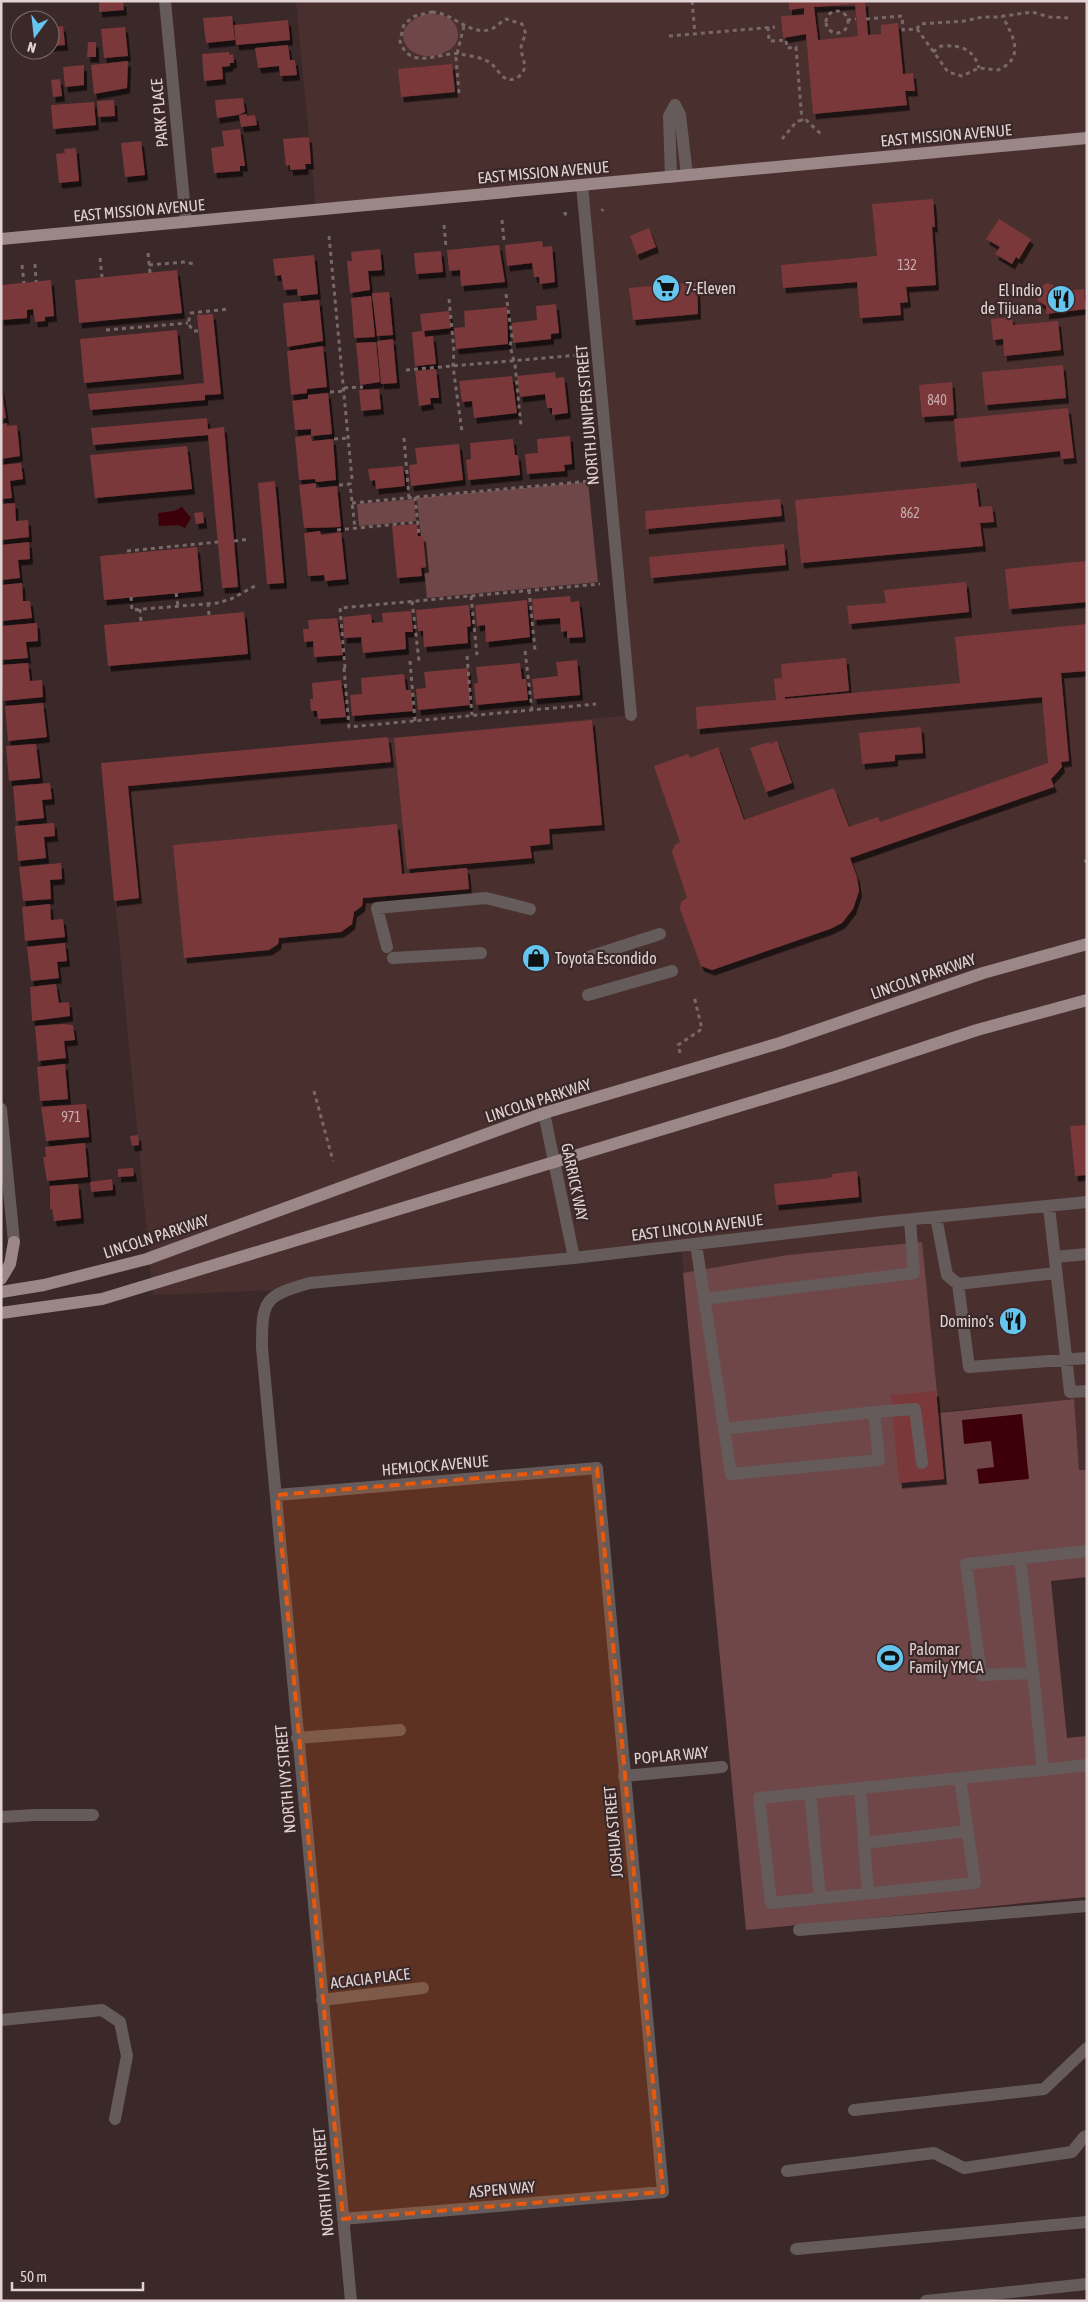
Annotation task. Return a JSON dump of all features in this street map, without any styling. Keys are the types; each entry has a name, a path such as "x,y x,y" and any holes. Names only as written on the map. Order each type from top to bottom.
{"main road":[{"name":"EAST MISSION AVENUE","path":"1,239 1087,138"},
{"name":"LINCOLN PARKWAY","path":"1,1292 44,1285 147,1259 544,1113 780,1043 983,973 1087,944"},
{"path":"1,1313 102,1299 835,1077 978,1030 1087,1000"},
{"path":"1,1279 10,1264 14,1242"}],"street":[{"name":"PARK PLACE","path":"165,1 186,222"},
{"path":"671,177 669,116 675,105 680,115 686,175"},
{"name":"NORTH JUNIPER STREET","path":"582,185 631,715"},
{"path":"387,947 376,908 486,898 530,908"},
{"path":"579,960 660,934"},
{"path":"394,958 481,952"},
{"path":"588,995 672,972"},
{"path":"1,1109 14,1242"},
{"name":"GARRICK WAY","path":"544,1113 574,1258"},
{"name":"EAST LINCOLN AVENUE","path":"310,1283 574,1258 1087,1202"},
{"path":"1049,1207 1070,1392 1087,1391"},
{"path":"936,1217 947,1275 958,1284 970,1367 1087,1358"},
{"path":"704,1299 914,1273 910,1220"},
{"path":"696,1244 731,1474 878,1460 874,1412"},
{"path":"1055,1257 1087,1254"},
{"path":"958,1284 1056,1273"},
{"name":"NORTH IVY STREET","path":"310,1283 282,1290 269,1302 262,1316 262,1348 351,2301"},
{"path":"724,1429 915,1409 922,1463"},
{"name":"HEMLOCK AVENUE","path":"277,1494 597,1468"},
{"name":"JOSHUA STREET","path":"597,1468 663,2192"},
{"path":"1033,1673 981,1675 966,1564 1087,1551"},
{"path":"1020,1558 1043,1770"},
{"path":"297,1738 400,1730"},
{"path":"960,1778 975,1883 771,1903 759,1798 1087,1765"},
{"name":"POPLAR WAY","path":"624,1776 722,1767"},
{"path":"860,1788 868,1893"},
{"path":"810,1793 820,1898"},
{"path":"1,1817 93,1815"},
{"path":"864,1843 967,1831"},
{"path":"800,1930 1087,1906"},
{"name":"ACACIA PLACE","path":"322,2000 423,1988"},
{"path":"1,2020 102,2010 120,2022 127,2056 115,2119"},
{"path":"854,2110 1044,2089 1087,2048"},
{"path":"787,2171 934,2153 964,2168 1072,2152 1084,2137 1087,2136"},
{"name":"ASPEN WAY","path":"343,2219 663,2192"},
{"path":"796,2250 1087,2222"},
{"path":"926,2301 1087,2284"}],"path":[{"path":"692,1 696,34"},
{"path":"836,11 844,13 847,20 845,29 838,32 830,30 826,22 828,15 836,11"},
{"path":"866,19 902,16 903,30 916,29 920,24 927,23 1032,12 1050,17 1068,18"},
{"path":"425,13 445,14 464,26 490,30 506,19 522,24 526,34 521,48 525,66 519,76 509,79 499,74 488,61 458,53 431,58 417,57 406,52 401,47 400,35 404,24 415,16 425,13"},
{"path":"916,29 944,68 953,75 962,76 979,68 998,70 1012,58 1015,41 1002,16"},
{"path":"847,20 856,20"},
{"path":"459,93 456,58 464,26"},
{"path":"768,27 769,41 786,40 787,48 796,47 802,121"},
{"path":"669,36 775,27"},
{"path":"933,52 941,46 967,50 975,56 979,68"},
{"path":"782,138 797,121 806,120 822,135"},
{"path":"502,220 504,241"},
{"path":"444,225 446,248"},
{"path":"330,236 355,529"},
{"path":"148,253 150,273"},
{"path":"100,258 102,277"},
{"path":"149,265 185,262 194,264"},
{"path":"35,264 36,282"},
{"path":"22,265 24,283"},
{"path":"506,294 512,337 510,346 521,426"},
{"path":"449,299 454,351 453,366 462,432"},
{"path":"188,322 192,312 229,309"},
{"path":"106,330 188,322"},
{"path":"188,322 193,331 198,331"},
{"path":"406,370 579,354"},
{"path":"330,392 363,387"},
{"path":"334,439 348,438"},
{"path":"404,438 409,498"},
{"path":"352,503 590,481"},
{"path":"338,486 350,484"},
{"path":"415,497 419,535"},
{"path":"337,530 418,522"},
{"path":"234,541 250,539"},
{"path":"127,551 218,542"},
{"path":"596,704 349,727 340,608 600,584"},
{"path":"130,597 132,610 178,606 230,600 255,586"},
{"path":"529,590 535,650"},
{"path":"176,593 178,606"},
{"path":"470,596 476,655"},
{"path":"412,601 419,661"},
{"path":"208,603 209,615"},
{"path":"140,609 141,622"},
{"path":"525,651 532,710"},
{"path":"467,656 472,715"},
{"path":"410,662 415,720"},
{"path":"680,1053 678,1045 702,1029 694,996"},
{"path":"314,1090 333,1161"}],"highlighted area":[{"path":"597,1468 663,2192 343,2219 277,1495"}],"shaded area":[{"path":"296,1 1087,1 1087,1470 1079,1470 1073,1399 945,1411 951,1484 706,1502 681,1246 282,1290 153,1295 102,765 631,715 582,185 316,210"},
{"path":"426,14 443,15 450,19 457,27 458,37 449,50 436,55 424,56 406,46 403,38 405,29 412,21"},
{"path":"588,482 598,582 427,598 417,498"},
{"path":"414,499 416,521 359,526 357,504"},
{"path":"182,507 191,518 185,528 178,525 159,526 158,513 174,511"},
{"name":"Palomar Family YMCA","path":"922,1242 939,1413 1074,1399 1079,1470 1087,1470 1087,1577 1051,1581 1067,1738 1087,1736 1087,1897 746,1930 683,1273 788,1255"},
{"path":"1022,1414 1029,1479 979,1484 977,1469 994,1467 991,1441 964,1444 962,1420"}],"building":[{"path":"99,1 123,1 124,10 99,12"},
{"path":"789,1 865,1 868,35 881,34 881,25 898,23 903,74 913,73 915,91 905,91 907,105 813,114 806,34 783,38 781,16 804,15 804,8 789,10","holes":["855,4 858,36 818,40 814,7"]},
{"path":"232,16 235,40 206,43 203,18"},
{"path":"288,20 290,40 236,45 234,25"},
{"path":"60,26 63,26 65,45 60,45"},
{"path":"125,27 128,56 104,58 101,29"},
{"path":"88,42 96,42 96,57 87,57"},
{"path":"288,45 290,60 295,60 297,75 280,76 279,66 258,68 255,48"},
{"path":"229,52 229,55 233,54 234,63 230,63 230,66 222,67 223,79 204,81 202,54"},
{"path":"128,61 127,88 94,94 91,65"},
{"path":"452,64 455,92 401,97 398,69"},
{"path":"84,65 84,85 65,87 63,67"},
{"path":"60,79 62,96 53,97 51,80"},
{"path":"243,98 245,112 217,118 215,100"},
{"path":"114,100 115,116 98,117 97,101"},
{"path":"94,102 96,125 53,129 51,105"},
{"path":"247,114 247,116 255,115 257,125 241,127 239,115"},
{"path":"240,129 245,166 240,166 240,171 214,173 211,148 224,146 222,131"},
{"path":"309,137 311,164 305,164 306,169 290,170 290,165 286,166 283,139"},
{"path":"141,141 145,175 125,177 121,143"},
{"path":"76,148 79,181 59,183 56,154 65,153 64,149"},
{"path":"933,199 935,227 932,227 936,285 906,287 908,302 900,303 901,315 860,318 857,282 783,288 781,265 877,256 872,204"},
{"path":"999,219 1031,239 1019,259 1016,257 1012,264 995,254 1000,247 986,239"},
{"path":"649,228 656,247 637,255 630,236"},
{"path":"542,241 543,247 552,246 555,282 540,284 539,277 534,277 532,263 507,266 505,245"},
{"path":"499,245 505,282 461,286 460,270 449,271 447,250"},
{"path":"380,249 382,270 368,271 370,290 350,293 347,261 352,261 351,252"},
{"path":"441,251 443,272 416,274 414,253"},
{"path":"314,255 318,294 298,296 297,289 284,290 281,275 275,276 273,259"},
{"path":"177,270 182,313 79,323 75,280"},
{"path":"51,280 54,316 45,317 45,321 35,322 33,309 27,310 27,318 1,320 1,285"},
{"path":"697,282 698,314 633,320 629,288"},
{"name":"El Indio de Tijuana","path":"1047,283 1053,285 1059,292 1084,289 1086,309 1046,314 1046,306 1038,301 1036,294 1038,288"},
{"path":"389,292 393,335 377,336 372,293"},
{"path":"371,296 375,337 354,338 351,298"},
{"path":"319,300 323,341 287,347 283,303"},
{"path":"556,304 559,333 551,334 551,339 513,343 512,323 537,320 536,306"},
{"path":"507,307 508,344 456,349 454,328 465,327 464,311"},
{"path":"449,311 451,328 424,331 425,337 433,336 436,364 415,366 412,332 422,331 420,314"},
{"path":"213,314 221,394 205,395 205,400 90,410 88,394 204,383 197,315"},
{"path":"1012,317 1013,325 1058,321 1061,350 1004,356 1003,339 993,340 991,319"},
{"path":"177,330 181,374 84,383 80,339"},
{"path":"393,339 397,383 381,384 377,341"},
{"path":"376,342 380,382 360,385 356,343"},
{"path":"323,346 327,387 307,389 307,393 291,395 287,351"},
{"path":"1063,365 1066,398 985,405 982,372"},
{"path":"436,369 439,398 430,398 431,404 419,406 415,371"},
{"path":"555,372 556,378 564,377 568,413 552,415 552,408 547,408 545,394 520,397 517,376"},
{"path":"512,376 517,413 474,418 472,401 462,402 459,381"},
{"path":"952,382 954,415 922,417 919,385"},
{"path":"1,386 6,418 1,419"},
{"path":"379,389 381,409 361,411 359,390"},
{"path":"328,393 332,434 311,436 312,441 333,439 336,480 316,482 315,479 299,480 295,437 311,435 311,429 295,430 292,401 308,399 308,395"},
{"path":"1068,408 1074,458 1061,459 1060,451 958,462 954,419"},
{"path":"207,418 208,429 224,427 238,587 222,588 208,435 93,445 91,428"},
{"path":"7,423 7,426 17,425 20,456 1,459 1,424"},
{"path":"570,436 572,464 564,465 565,471 527,474 525,454 538,453 537,439"},
{"path":"513,439 515,455 518,455 520,475 468,480 466,460 471,459 470,443"},
{"path":"459,444 463,480 411,486 409,465 417,464 415,448"},
{"path":"187,446 192,489 95,498 90,455"},
{"path":"21,463 23,479 10,481 12,498 1,499 1,465"},
{"path":"403,466 405,486 376,489 375,480 370,481 368,469"},
{"path":"275,481 284,583 267,584 258,483"},
{"path":"316,483 316,488 337,486 341,527 304,528 299,485"},
{"path":"976,483 979,507 992,506 994,522 980,523 983,546 801,563 795,500"},
{"path":"780,499 782,516 646,529 645,511"},
{"path":"15,503 16,521 28,520 29,537 1,540 1,504"},
{"path":"203,512 204,523 196,524 194,513"},
{"path":"417,524 418,536 423,536 426,567 421,568 422,576 397,578 392,526"},
{"path":"320,531 321,535 341,532 346,579 325,581 324,575 308,576 304,533"},
{"path":"29,542 30,559 18,560 20,578 1,580 1,545"},
{"path":"784,544 786,565 651,578 649,557"},
{"path":"197,547 201,591 104,600 100,556"},
{"path":"1086,561 1087,602 1009,609 1005,569"},
{"path":"966,582 969,612 849,624 847,606 886,603 884,590"},
{"path":"22,583 23,601 30,601 32,618 1,621 1,585"},
{"path":"570,596 571,602 579,601 583,637 567,638 567,631 561,632 560,618 534,620 532,599"},
{"path":"527,600 530,637 486,642 485,625 477,626 475,605"},
{"path":"469,605 471,626 467,627 468,643 424,647 423,631 418,631 416,610"},
{"path":"411,611 413,632 405,632 406,649 363,653 361,637 344,638 343,617 371,614 372,623 383,622 382,613"},
{"path":"244,612 248,654 108,666 104,625"},
{"path":"337,618 343,655 314,657 313,641 304,642 303,629 309,629 308,620"},
{"path":"37,623 38,641 26,642 28,658 1,660 1,626"},
{"path":"1087,624 1087,671 1061,673 1069,761 1061,762 1062,767 1051,779 1054,787 850,858 857,877 859,891 853,909 842,923 830,929 712,970 701,966 680,909 681,902 687,898 672,852 675,845 680,842 654,766 688,754 690,758 718,747 744,820 834,788 849,827 878,817 880,822 1048,763 1042,697 697,729 696,707 776,700 774,679 782,678 781,664 846,658 849,691 785,697 785,699 960,683 955,637"},
{"path":"577,660 580,695 534,699 532,679 558,676 556,662"},
{"path":"28,663 30,681 42,680 43,697 3,701 1,665"},
{"path":"520,663 522,679 526,679 528,700 476,705 474,684 478,683 476,667"},
{"path":"468,668 470,705 418,710 416,689 426,688 424,672"},
{"path":"404,674 406,690 411,690 413,711 352,716 350,695 362,694 361,678"},
{"path":"341,680 346,717 318,719 317,711 311,711 310,699 313,699 312,683"},
{"path":"43,703 47,737 8,741 5,706"},
{"path":"592,720 602,825 549,829 550,844 530,846 532,858 407,869 394,738"},
{"path":"921,727 923,753 895,755 895,761 862,764 859,733"},
{"path":"388,737 391,762 128,786 139,898 114,901 101,763"},
{"path":"777,741 792,783 766,792 750,748"},
{"path":"36,744 40,778 9,781 6,746"},
{"path":"50,783 52,799 42,800 44,818 16,821 13,786"},
{"path":"54,823 55,836 44,837 46,858 18,861 15,826"},
{"path":"397,824 402,874 467,868 469,889 363,898 362,906 354,912 352,924 341,932 279,938 278,944 269,950 184,958 173,845"},
{"path":"61,863 62,879 50,880 51,899 23,901 19,867"},
{"path":"50,904 51,920 63,919 65,937 25,941 22,907"},
{"path":"65,943 67,961 57,962 59,978 31,981 27,947"},
{"path":"56,984 59,1003 69,1002 70,1016 32,1021 30,987"},
{"path":"73,1025 75,1040 64,1041 66,1058 38,1061 35,1026"},
{"path":"65,1064 68,1099 40,1101 37,1067"},
{"path":"86,1104 89,1137 46,1141 41,1107"},
{"path":"1087,1125 1087,1175 1075,1176 1070,1126"},
{"path":"138,1135 139,1145 132,1146 130,1136"},
{"path":"85,1143 88,1177 47,1181 43,1157 46,1157 45,1147"},
{"path":"133,1168 134,1176 118,1177 118,1169"},
{"path":"857,1171 859,1197 776,1205 774,1184 823,1179 832,1177 832,1174"},
{"path":"112,1179 113,1190 91,1192 90,1182"},
{"path":"78,1184 81,1218 54,1221 52,1209 50,1209 50,1186"},
{"path":"936,1391 944,1479 899,1483 891,1395"}],"place":[{"name":"7-Eleven","path":"666,288"},
{"name":"El Indio de Tijuana","path":"1061,299"},
{"name":"Toyota Escondido","path":"536,958"},
{"name":"Domino's","path":"1013,1321"},
{"name":"Palomar Family YMCA","path":"890,1658"}]}
